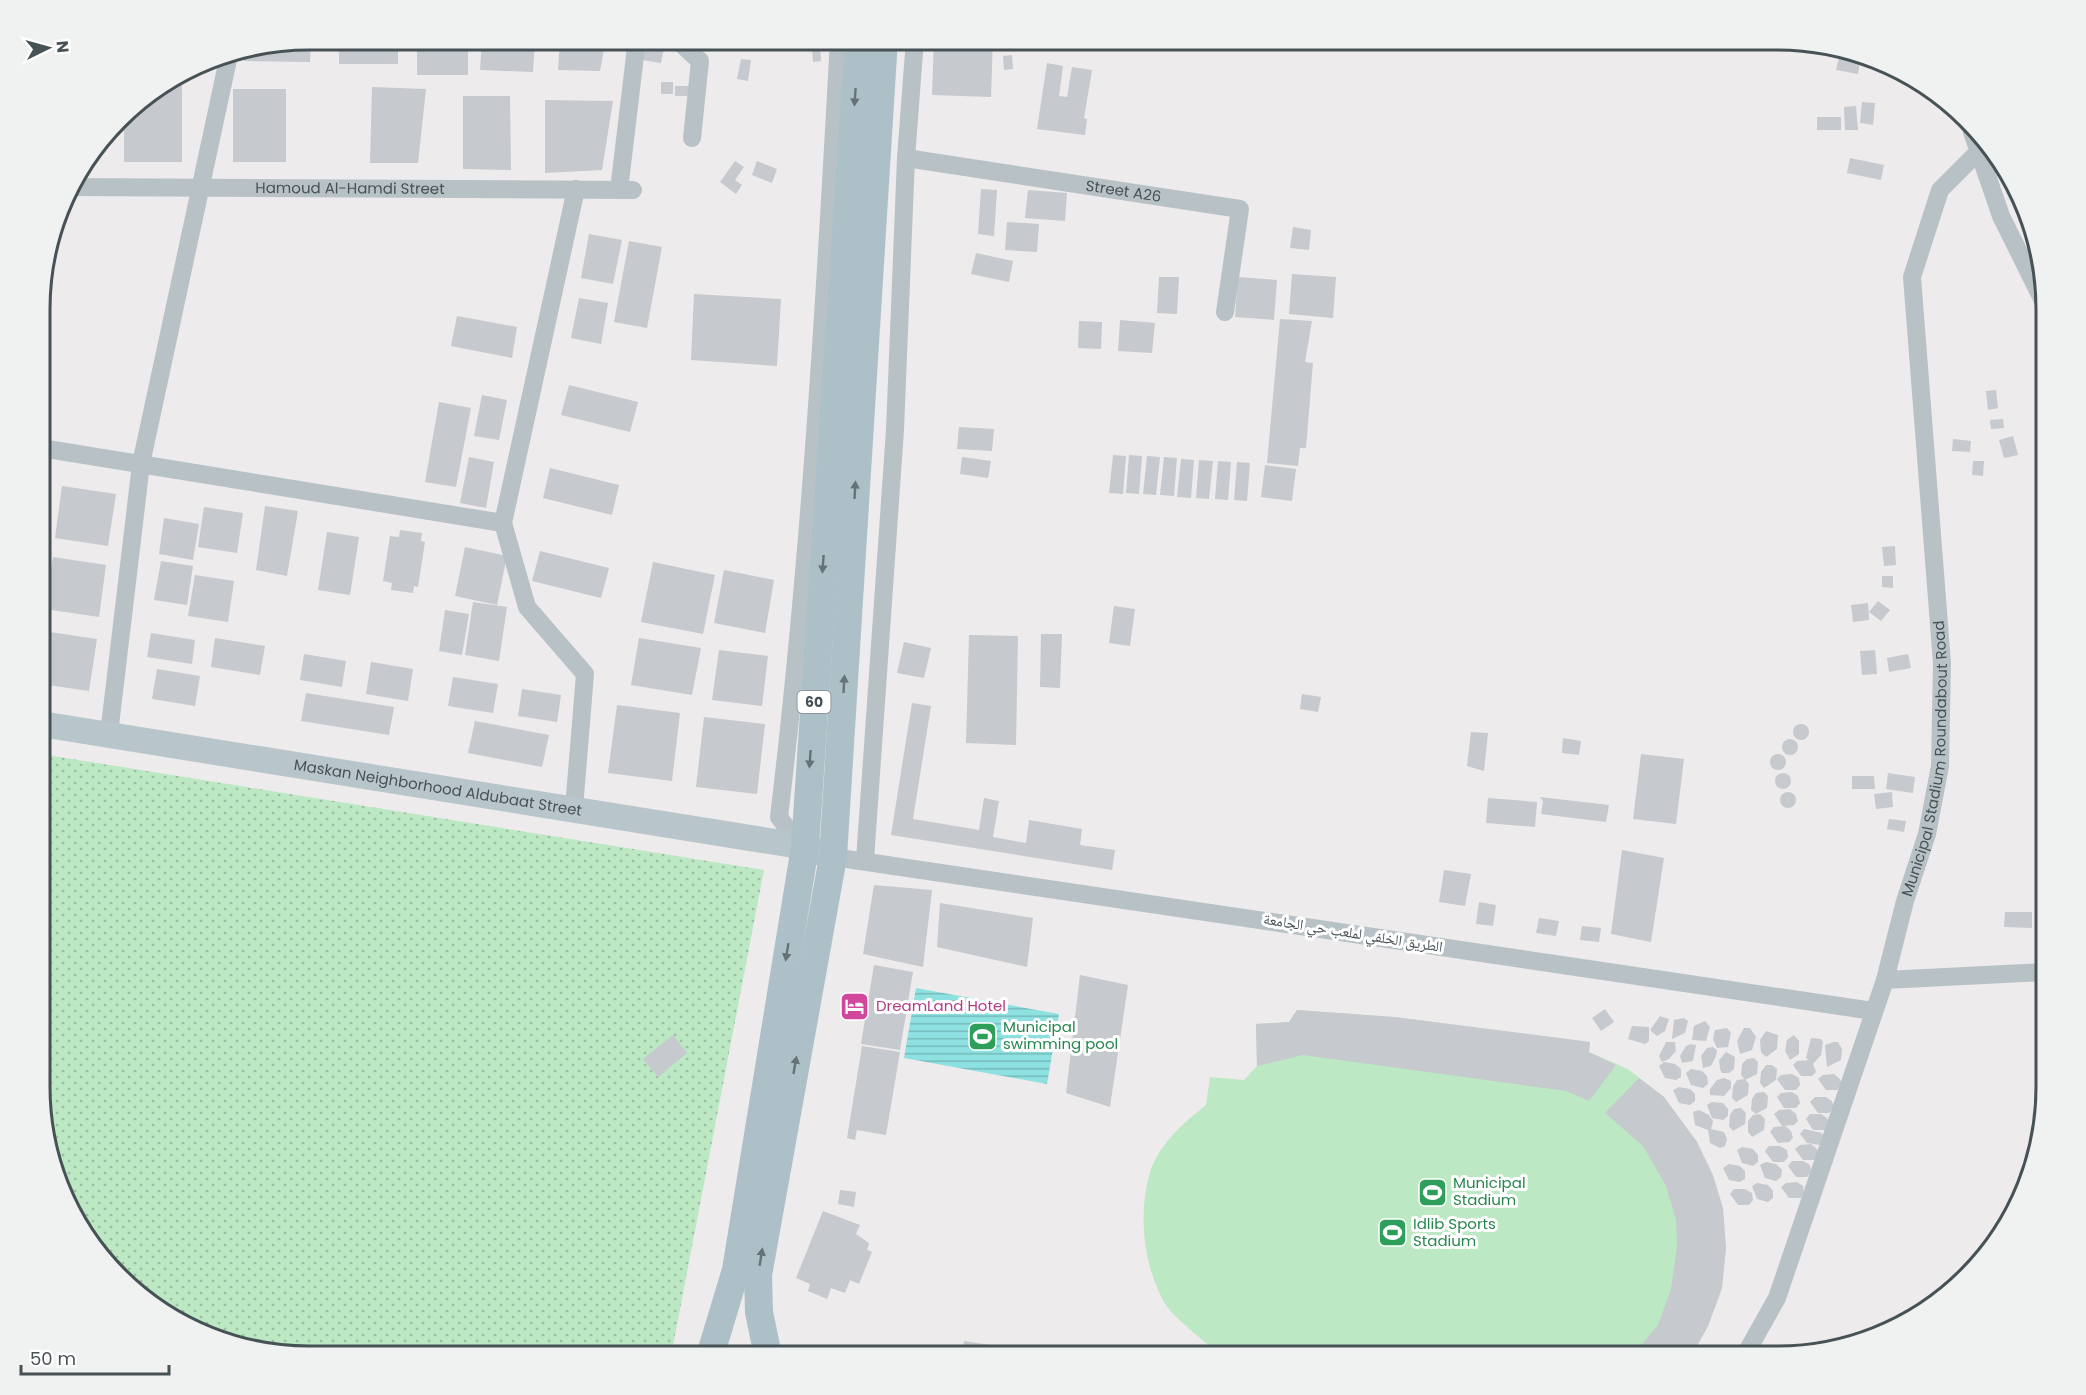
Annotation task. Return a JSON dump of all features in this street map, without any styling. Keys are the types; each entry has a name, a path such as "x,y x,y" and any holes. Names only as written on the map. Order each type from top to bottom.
{"main road":[{"name":"60","path":"713,1346 736,1270 802,847 858,50"},
{"name":"60","path":"766,1346 759,1299 758,1275 833,857 883,50"}],"street":[{"name":"Hamoud Al-Hamdi Street","path":"79,188 626,190 636,50"},
{"path":"688,50 700,61 692,138"},
{"path":"802,847 779,817 800,637 830,214 838,50"},
{"path":"864,860 895,430 906,158 914,50"},
{"path":"109,734 141,464 199,188 228,62"},
{"path":"1974,140 2001,216 2035,285"},
{"name":"Municipal Stadium Roundabout Road","path":"1750,1346 1777,1298 1885,980 1905,901 1927,834 1940,766 1942,663 1912,277 1940,190 1977,153"},
{"name":"Street A26","path":"906,158 1240,209 1225,312"},
{"path":"574,808 585,674 527,607 503,523 576,189"},
{"path":"50,449 503,523"},
{"name":"Maskan Neighborhood Aldubaat Street","path":"50,725 574,808 802,847 833,857"},
{"name":"الطريق الخلفي لملعب حي الجامعة","path":"833,857 1873,1011"},
{"path":"1885,980 2036,972"},
{"path":"759,1299 778,1346"},
{"path":"706,1346 719,1321"}],"green space":[{"path":"50,755 764,870 673,1346 309,1346 258,1341 225,1332 194,1319 151,1292 125,1270 103,1244 76,1201 58,1153 50,1103"},
{"name":"Municipal Stadium","path":"1297,1010 1394,1017 1590,1042 1589,1052 1628,1069 1664,1097 1697,1142 1726,1247 1722,1288 1708,1326 1697,1346 1210,1346 1174,1315 1157,1288 1145,1240 1144,1208 1149,1176 1164,1145 1180,1127 1206,1105 1210,1077 1244,1080 1257,1066 1256,1024 1289,1022"}],"water":[{"name":"Municipal swimming pool","path":"916,988 1059,1014 1047,1084 904,1058"}],"building":[{"path":"311,50 310,62 244,61 244,58 258,54"},
{"path":"339,50 398,50 398,64 339,64"},
{"path":"417,50 468,50 468,75 417,75"},
{"path":"481,50 534,50 533,72 480,70"},
{"path":"559,50 604,50 600,71 558,70"},
{"path":"644,50 664,50 661,63 642,60"},
{"path":"812,50 820,50 821,61 813,62"},
{"path":"934,50 993,50 991,97 932,95"},
{"path":"1012,55 1013,69 1004,70 1003,56"},
{"path":"1839,57 1860,63 1858,74 1836,70"},
{"path":"741,59 751,60 748,81 737,79"},
{"path":"1047,63 1063,66 1059,96 1067,97 1072,67 1092,70 1084,118 1087,119 1085,135 1037,129"},
{"path":"182,82 182,162 124,162 124,126 151,103"},
{"path":"661,82 673,82 673,94 661,94"},
{"path":"675,86 691,86 692,96 675,96"},
{"path":"372,87 426,89 418,163 370,163"},
{"path":"233,89 286,89 286,162 233,162"},
{"path":"463,96 510,96 511,170 463,169"},
{"path":"545,100 613,101 602,170 545,173"},
{"path":"1862,102 1875,103 1873,125 1860,123"},
{"path":"1856,106 1858,130 1845,130 1844,107"},
{"path":"1817,117 1841,117 1841,130 1817,130"},
{"path":"1850,158 1884,165 1881,180 1847,173"},
{"path":"735,161 744,167 735,180 742,185 736,194 720,182"},
{"path":"757,161 777,169 772,183 752,175"},
{"path":"981,189 997,190 994,236 978,234"},
{"path":"1028,190 1067,193 1065,221 1025,218"},
{"path":"1007,222 1039,224 1037,252 1005,250"},
{"path":"1293,227 1311,230 1309,250 1290,248"},
{"path":"589,234 622,240 613,284 581,278"},
{"path":"629,241 662,247 647,328 614,322"},
{"path":"976,253 1013,261 1009,282 971,274"},
{"path":"1292,274 1336,277 1333,318 1289,314"},
{"path":"1159,277 1179,277 1177,314 1157,313"},
{"path":"1238,277 1277,280 1274,320 1235,317"},
{"path":"694,294 781,299 777,366 691,360"},
{"path":"579,298 608,303 601,344 571,338"},
{"path":"457,316 517,327 512,358 451,346"},
{"path":"1280,319 1312,321 1305,362 1313,363 1306,448 1300,448 1298,466 1267,463"},
{"path":"1120,320 1155,323 1152,353 1118,351"},
{"path":"1079,321 1102,322 1101,349 1078,348"},
{"path":"569,385 638,402 630,432 561,415"},
{"path":"1996,390 1998,408 1988,410 1986,391"},
{"path":"482,395 507,400 499,440 474,436"},
{"path":"439,402 471,408 456,487 425,482"},
{"path":"2003,419 2004,428 1991,429 1990,420"},
{"path":"959,427 994,429 992,451 957,449"},
{"path":"2013,436 2018,455 2004,458 1999,440"},
{"path":"1953,439 1971,441 1970,452 1952,451"},
{"path":"1113,455 1126,456 1123,494 1109,493"},
{"path":"1129,455 1142,456 1139,494 1126,493"},
{"path":"1147,456 1160,457 1156,495 1143,494"},
{"path":"469,457 494,462 486,508 460,503"},
{"path":"962,457 991,461 988,478 960,474"},
{"path":"1164,457 1177,458 1174,496 1160,495"},
{"path":"1181,459 1194,460 1191,498 1177,497"},
{"path":"1199,460 1213,461 1209,499 1196,498"},
{"path":"1218,461 1231,462 1228,500 1215,499"},
{"path":"1973,461 1984,461 1983,476 1972,475"},
{"path":"1237,462 1250,463 1247,501 1234,500"},
{"path":"1265,465 1296,469 1292,501 1261,497"},
{"path":"550,468 619,485 612,515 543,498"},
{"path":"62,486 116,494 108,546 55,538"},
{"path":"265,506 298,511 287,576 256,570"},
{"path":"204,507 243,513 237,553 198,547"},
{"path":"164,518 199,524 193,560 159,554"},
{"path":"400,530 422,533 421,541 425,542 418,587 414,586 413,593 391,590 392,583 383,581 390,536 399,537"},
{"path":"327,532 359,537 350,595 318,590"},
{"path":"1895,546 1896,565 1884,566 1882,547"},
{"path":"465,547 507,556 497,605 455,596"},
{"path":"540,551 609,568 601,598 532,581"},
{"path":"53,557 106,565 99,617 50,610 50,576"},
{"path":"161,561 193,566 187,605 154,600"},
{"path":"653,562 715,575 703,634 641,622"},
{"path":"724,570 774,580 765,633 714,623"},
{"path":"195,575 234,581 228,622 188,616"},
{"path":"1882,576 1893,576 1893,588 1882,587"},
{"path":"1878,601 1890,610 1881,621 1869,612"},
{"path":"473,602 507,607 499,661 465,655"},
{"path":"1868,603 1869,620 1853,622 1851,605"},
{"path":"1114,606 1135,609 1130,646 1109,643"},
{"path":"445,610 469,614 462,655 439,651"},
{"path":"50,632 97,639 89,691 50,685"},
{"path":"151,633 195,640 192,664 147,657"},
{"path":"1041,634 1062,634 1060,688 1040,687"},
{"path":"969,635 1018,636 1016,745 966,743"},
{"path":"215,638 265,646 260,675 211,667"},
{"path":"639,638 701,648 692,695 631,685"},
{"path":"904,642 931,648 924,678 897,673"},
{"path":"719,650 768,656 762,706 712,700"},
{"path":"1875,650 1877,674 1862,675 1860,651"},
{"path":"304,654 346,661 342,687 300,680"},
{"path":"1908,654 1911,668 1889,672 1887,658"},
{"path":"371,662 413,669 408,701 366,694"},
{"path":"157,669 200,676 195,706 152,699"},
{"path":"453,677 498,684 493,713 448,706"},
{"path":"522,689 561,695 557,722 518,716"},
{"path":"306,693 394,707 389,735 301,721"},
{"path":"1302,694 1321,697 1318,712 1300,709"},
{"path":"912,703 931,706 913,819 979,830 984,798 999,801 993,837 1026,843 1029,820 1082,829 1080,845 1115,850 1112,870 891,835"},
{"path":"617,705 680,713 672,781 608,773"},
{"path":"704,717 765,724 757,794 696,787"},
{"path":"475,721 549,735 542,767 468,753"},
{"path":"1798,724 1804,724 1809,732 1807,738 1798,740 1793,735 1793,729"},
{"path":"1471,732 1488,733 1484,771 1467,766"},
{"path":"1563,738 1581,741 1579,755 1562,753"},
{"path":"1787,739 1793,739 1798,747 1796,753 1787,755 1782,750 1782,744"},
{"path":"1641,754 1684,759 1676,824 1633,819"},
{"path":"1775,754 1781,754 1786,762 1784,768 1775,770 1770,765 1770,759"},
{"path":"1780,773 1786,773 1791,781 1789,787 1780,789 1775,784 1775,778"},
{"path":"1888,773 1915,777 1913,793 1886,789"},
{"path":"1852,776 1874,776 1875,789 1852,789"},
{"path":"1785,792 1791,792 1796,800 1794,806 1785,808 1780,803 1780,797"},
{"path":"1892,792 1893,807 1876,809 1874,794"},
{"path":"1540,797 1609,805 1606,822 1541,814 1543,801"},
{"path":"1488,798 1537,802 1535,827 1486,823"},
{"path":"1889,819 1906,821 1904,832 1887,829"},
{"path":"1622,850 1664,858 1651,942 1611,934"},
{"path":"1444,870 1471,874 1465,906 1439,902"},
{"path":"874,885 932,890 923,967 863,954"},
{"path":"1479,902 1496,905 1493,926 1476,924"},
{"path":"940,903 1033,918 1027,967 937,947"},
{"path":"2005,912 2032,912 2032,928 2004,927"},
{"path":"1539,918 1559,921 1556,936 1536,933"},
{"path":"1582,926 1601,928 1599,942 1580,940"},
{"path":"874,965 913,972 900,1050 861,1044"},
{"path":"1080,975 1128,985 1110,1107 1066,1093"},
{"path":"1605,1009 1614,1022 1601,1031 1592,1018"},
{"path":"1297,1010 1394,1017 1590,1042 1589,1052 1616,1065 1589,1101 1566,1091 1303,1055 1257,1066 1256,1024 1289,1022"},
{"path":"1660,1016 1669,1019 1665,1031 1657,1036 1650,1030"},
{"path":"1684,1018 1688,1021 1685,1033 1672,1039 1674,1020"},
{"path":"1705,1021 1710,1027 1706,1041 1692,1040 1694,1026"},
{"path":"1632,1026 1649,1027 1649,1041 1645,1044 1628,1039"},
{"path":"1727,1028 1731,1033 1728,1047 1717,1048 1713,1039 1715,1030"},
{"path":"1744,1028 1750,1028 1756,1037 1752,1050 1740,1054 1737,1041"},
{"path":"1766,1031 1778,1035 1777,1049 1766,1057 1761,1052 1760,1040"},
{"path":"673,1035 687,1053 658,1077 643,1059"},
{"path":"1794,1035 1799,1041 1799,1054 1790,1060 1785,1051 1787,1040"},
{"path":"1811,1038 1821,1039 1823,1042 1821,1055 1813,1064 1816,1072 1812,1076 1801,1076 1793,1065 1797,1061 1809,1060 1806,1058"},
{"path":"1666,1042 1675,1042 1676,1051 1669,1059 1662,1062 1659,1056"},
{"path":"1838,1042 1842,1049 1841,1060 1827,1067 1825,1045"},
{"path":"1696,1045 1693,1061 1682,1063 1680,1056 1686,1046"},
{"path":"862,1046 900,1052 886,1135 857,1130 855,1140 847,1138"},
{"path":"1713,1047 1717,1050 1716,1056 1711,1066 1703,1068 1701,1056 1707,1048"},
{"path":"1726,1052 1735,1057 1734,1069 1729,1073 1722,1073 1719,1060"},
{"path":"1754,1058 1758,1062 1757,1074 1745,1080 1741,1075 1742,1064 1747,1059"},
{"path":"1664,1062 1675,1064 1681,1069 1681,1077 1676,1080 1665,1078 1659,1066"},
{"path":"1766,1065 1772,1065 1777,1069 1776,1080 1764,1088 1760,1083 1761,1072"},
{"path":"1691,1069 1702,1071 1707,1076 1708,1084 1703,1088 1691,1085 1686,1073"},
{"path":"1792,1074 1799,1078 1800,1085 1796,1090 1785,1090 1777,1079 1781,1075"},
{"path":"1834,1074 1840,1079 1842,1085 1837,1090 1826,1090 1818,1079 1823,1075"},
{"path":"1639,1078 1664,1097 1697,1142 1713,1175 1723,1208 1726,1247 1722,1288 1708,1326 1697,1346 1640,1346 1658,1325 1671,1289 1677,1247 1676,1220 1666,1186 1643,1146 1605,1113"},
{"path":"1724,1078 1731,1081 1731,1088 1724,1096 1710,1095 1710,1089 1717,1080"},
{"path":"1745,1079 1749,1084 1748,1095 1736,1102 1732,1098 1733,1086 1737,1080"},
{"path":"1679,1087 1690,1089 1695,1094 1695,1101 1690,1105 1679,1103 1673,1090"},
{"path":"1764,1092 1768,1096 1767,1108 1756,1114 1751,1110 1752,1099 1756,1093"},
{"path":"1792,1092 1798,1096 1800,1103 1796,1108 1784,1108 1777,1097 1781,1093"},
{"path":"1815,1097 1826,1097 1832,1101 1834,1108 1829,1113 1818,1113 1810,1102"},
{"path":"1712,1102 1723,1103 1728,1109 1728,1116 1723,1120 1712,1118 1707,1105"},
{"path":"1741,1108 1746,1113 1745,1124 1733,1131 1729,1126 1730,1115 1734,1109"},
{"path":"1790,1109 1796,1114 1798,1121 1794,1125 1782,1126 1774,1114 1779,1110"},
{"path":"1699,1110 1709,1115 1713,1121 1711,1129 1724,1132 1727,1139 1725,1146 1720,1148 1710,1143 1708,1130 1695,1125 1693,1112"},
{"path":"1760,1114 1765,1119 1764,1130 1752,1137 1748,1132 1748,1121 1753,1115"},
{"path":"1810,1114 1821,1114 1827,1118 1829,1125 1825,1130 1813,1130 1806,1119"},
{"path":"1785,1126 1791,1131 1793,1138 1789,1142 1778,1143 1770,1132 1774,1127"},
{"path":"1804,1129 1822,1133 1824,1140 1820,1145 1807,1143 1800,1134"},
{"path":"1811,1144 1817,1149 1819,1155 1815,1160 1803,1160 1795,1149 1800,1145"},
{"path":"1769,1146 1780,1146 1787,1150 1788,1157 1784,1162 1773,1162 1765,1151"},
{"path":"1742,1147 1753,1149 1758,1155 1758,1162 1753,1166 1742,1163 1737,1150"},
{"path":"1792,1161 1803,1161 1810,1165 1811,1172 1807,1177 1796,1177 1788,1166"},
{"path":"1766,1162 1776,1164 1782,1170 1781,1177 1776,1181 1765,1178 1760,1165"},
{"path":"1729,1164 1740,1166 1745,1171 1745,1179 1740,1182 1729,1180 1723,1168"},
{"path":"1797,1182 1803,1186 1804,1194 1801,1198 1789,1198 1781,1187 1786,1183"},
{"path":"1757,1183 1768,1185 1773,1191 1773,1198 1768,1202 1757,1199 1752,1186"},
{"path":"1734,1189 1745,1189 1752,1193 1753,1200 1749,1205 1738,1205 1730,1194"},
{"path":"840,1190 856,1192 854,1207 838,1204"},
{"path":"823,1211 860,1225 856,1234 869,1243 867,1250 872,1252 859,1284 850,1280 845,1293 831,1288 827,1299 808,1291 810,1284 796,1278"},
{"path":"964,1341 997,1346 963,1346"}],"place":[{"name":"DreamLand Hotel","path":"855,1006"},
{"name":"Municipal swimming pool","path":"982,1036"},
{"name":"Municipal Stadium","path":"1432,1192"},
{"name":"Idlib Sports Stadium","path":"1392,1233"}]}
